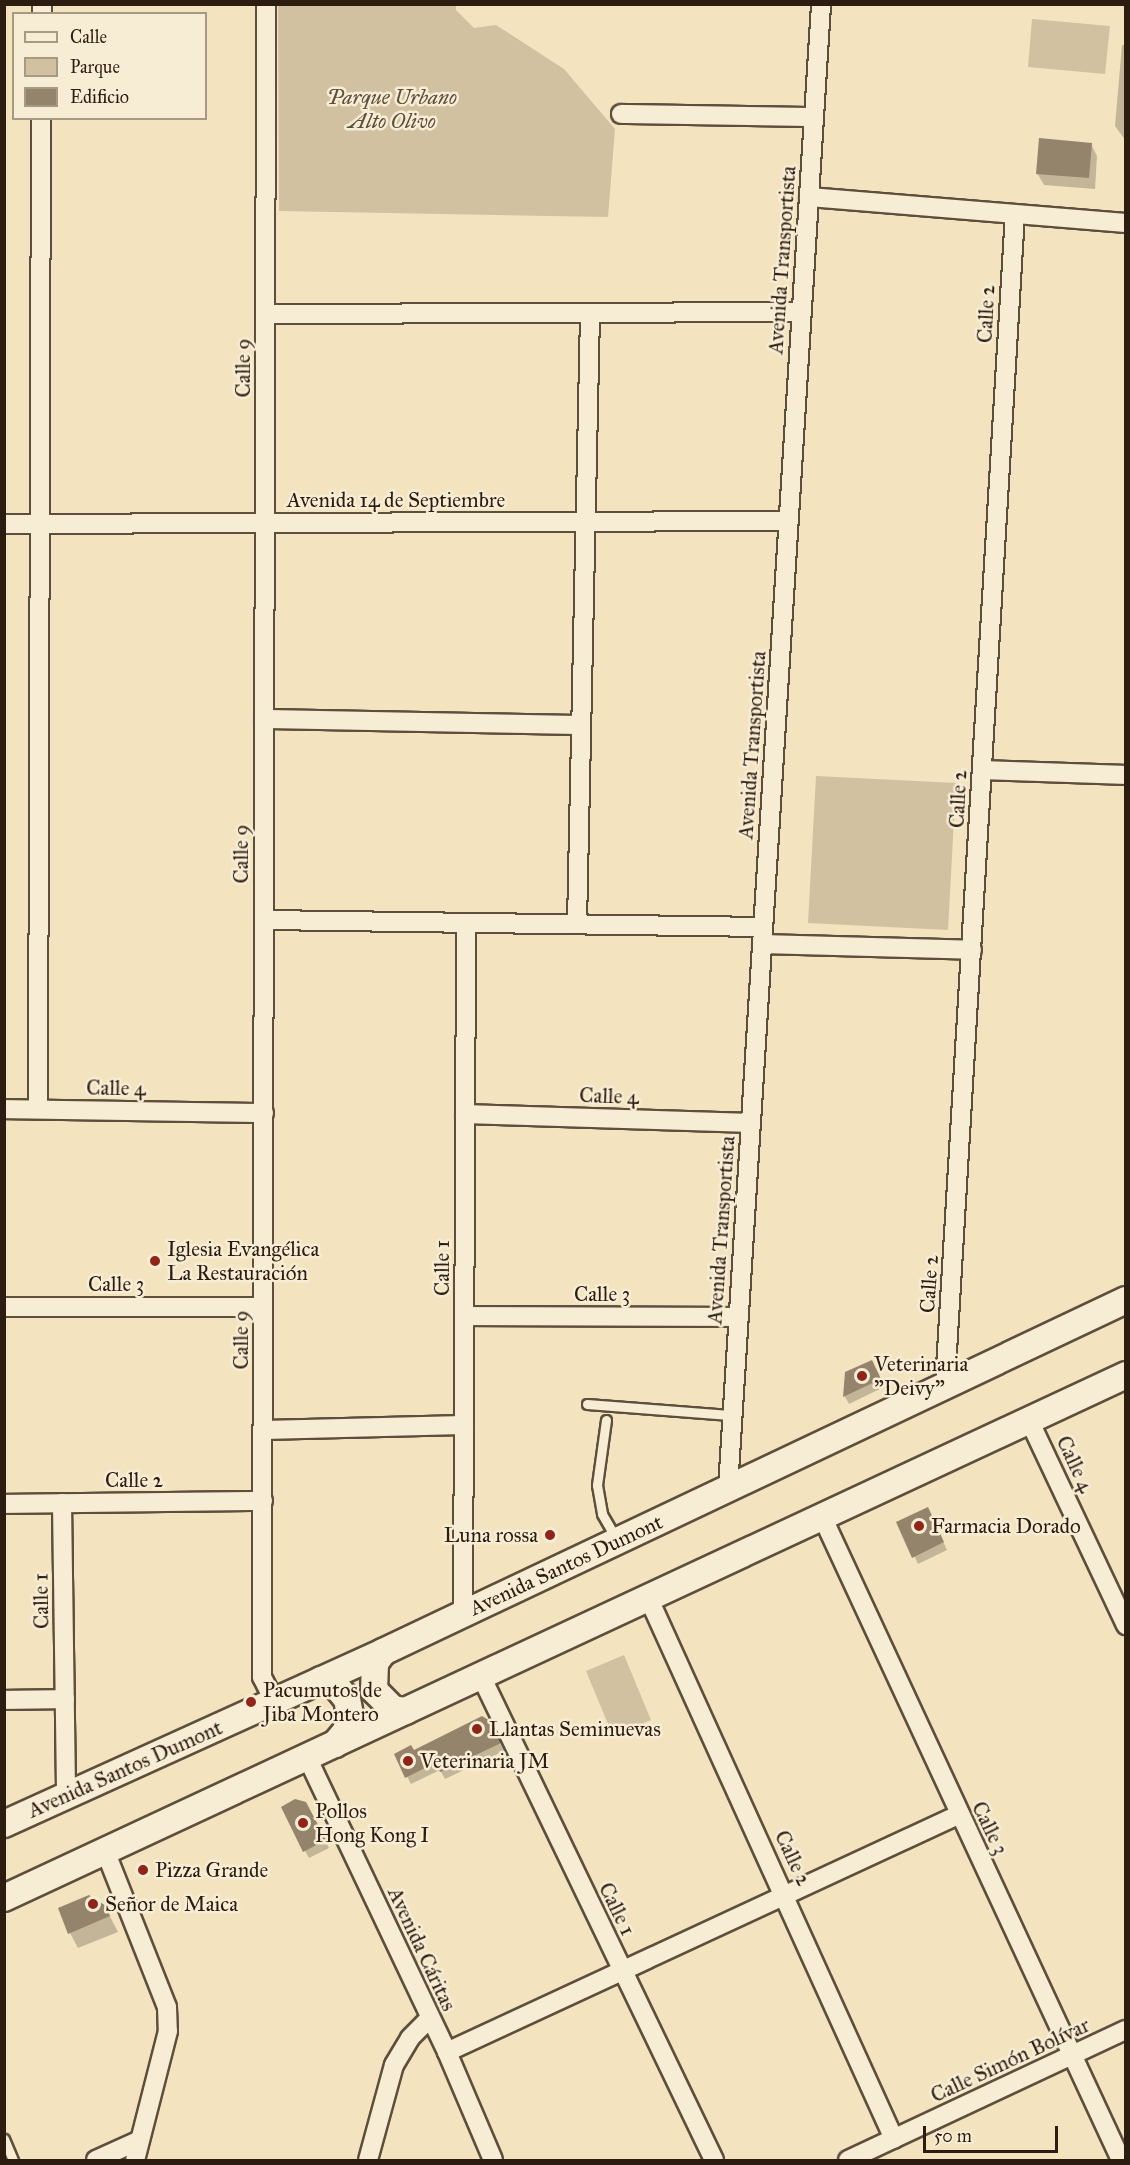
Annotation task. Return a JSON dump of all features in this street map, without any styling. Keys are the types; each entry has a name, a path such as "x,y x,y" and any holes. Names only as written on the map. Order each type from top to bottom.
{"main road":[{"name":"Avenida Santos Dumont","path":"4,1824 383,1652 1125,1300"},
{"path":"4,1898 106,1853 481,1677 821,1514 1125,1375"},
{"path":"383,1652 373,1670 374,1690 393,1709 406,1711"},
{"path":"321,1680 336,1686 347,1699 350,1715 346,1731 335,1744"}],"street":[{"name":"Calle 9","path":"266,4 262,1677 274,1701"},
{"name":"Avenida Transportista","path":"728,1488 730,1415 739,1317 821,4"},
{"path":"621,114 814,117"},
{"path":"38,1109 41,120"},
{"path":"808,197 1125,223"},
{"name":"Calle 2","path":"945,1385 1015,215"},
{"path":"266,314 590,315 801,312"},
{"path":"577,924 590,315"},
{"name":"Avenida 14 de Septiembre","path":"4,525 788,521"},
{"path":"264,719 581,724"},
{"path":"982,770 1125,775"},
{"path":"264,920 577,924 972,950"},
{"name":"Calle 1","path":"463,1614 466,923"},
{"name":"Calle 4","path":"4,1108 264,1113"},
{"name":"Calle 4","path":"465,1114 751,1123"},
{"name":"Calle 3","path":"4,1306 263,1307"},
{"name":"Calle 3","path":"464,1316 739,1317"},
{"name":"Calle 4","path":"1029,1420 1125,1625"},
{"path":"263,1430 464,1425"},
{"name":"Calle 2","path":"4,1504 263,1501"},
{"name":"Calle 1","path":"62,1503 66,1797"},
{"name":"Calle 3","path":"821,1514 958,1815 1074,2054 1121,2160"},
{"name":"Calle 2","path":"648,1597 894,2139"},
{"name":"Calle 1","path":"481,1677 714,2160"},
{"path":"4,1700 64,1699"},
{"name":"Avenida Cáritas","path":"307,1757 429,2019 447,2052 493,2160"},
{"path":"447,2052 958,1815"},
{"path":"106,1853 167,2007 168,2031 135,2160"},
{"path":"368,2160 394,2065 410,2038 429,2019"},
{"name":"Calle Simón Bolívar","path":"848,2160 1125,2030"},
{"path":"96,2160 140,2140"}],"lane":[{"path":"587,1404 730,1415"},
{"path":"606,1420 597,1485 602,1514 618,1542"},
{"path":"4,2139 13,2160"}],"green space":[{"name":"Parque Urbano Alto Olivo","path":"278,5 456,5 456,10 474,28 496,25 564,69 615,129 608,217 279,211"},
{"path":"1032,19 1110,26 1105,74 1028,67"},
{"path":"816,776 956,783 948,930 808,923"},
{"path":"624,1655 651,1720 613,1736 586,1671"}],"building":[{"path":"1039,138 1092,143 1089,178 1036,174"},
{"name":"Veterinaria \"Deivy\"","path":"872,1360 881,1379 843,1397 845,1372"},
{"path":"928,1507 944,1542 912,1558 896,1522"},
{"path":"482,1716 490,1721 501,1743 440,1772 435,1763 405,1778 394,1754 411,1745 414,1750"},
{"name":"Pollos Hong Kong I","path":"295,1799 306,1802 326,1840 303,1852 281,1807"},
{"path":"89,1895 106,1906 110,1916 68,1934 58,1908"}],"place":[{"name":"Iglesia Evangélica La Restauración","path":"155,1261"},
{"name":"Veterinaria \"Deivy\"","path":"862,1376"},
{"name":"Farmacia Dorado","path":"919,1526"},
{"name":"Luna rossa","path":"550,1535"},
{"name":"Pacumutos de Jiba Montero","path":"251,1702"},
{"name":"Llantas Seminuevas","path":"477,1729"},
{"name":"Veterinaria JM","path":"408,1761"},
{"name":"Pollos Hong Kong I","path":"303,1823"},
{"name":"Pizza Grande","path":"143,1870"},
{"name":"Señor de Maica","path":"93,1904"}]}
